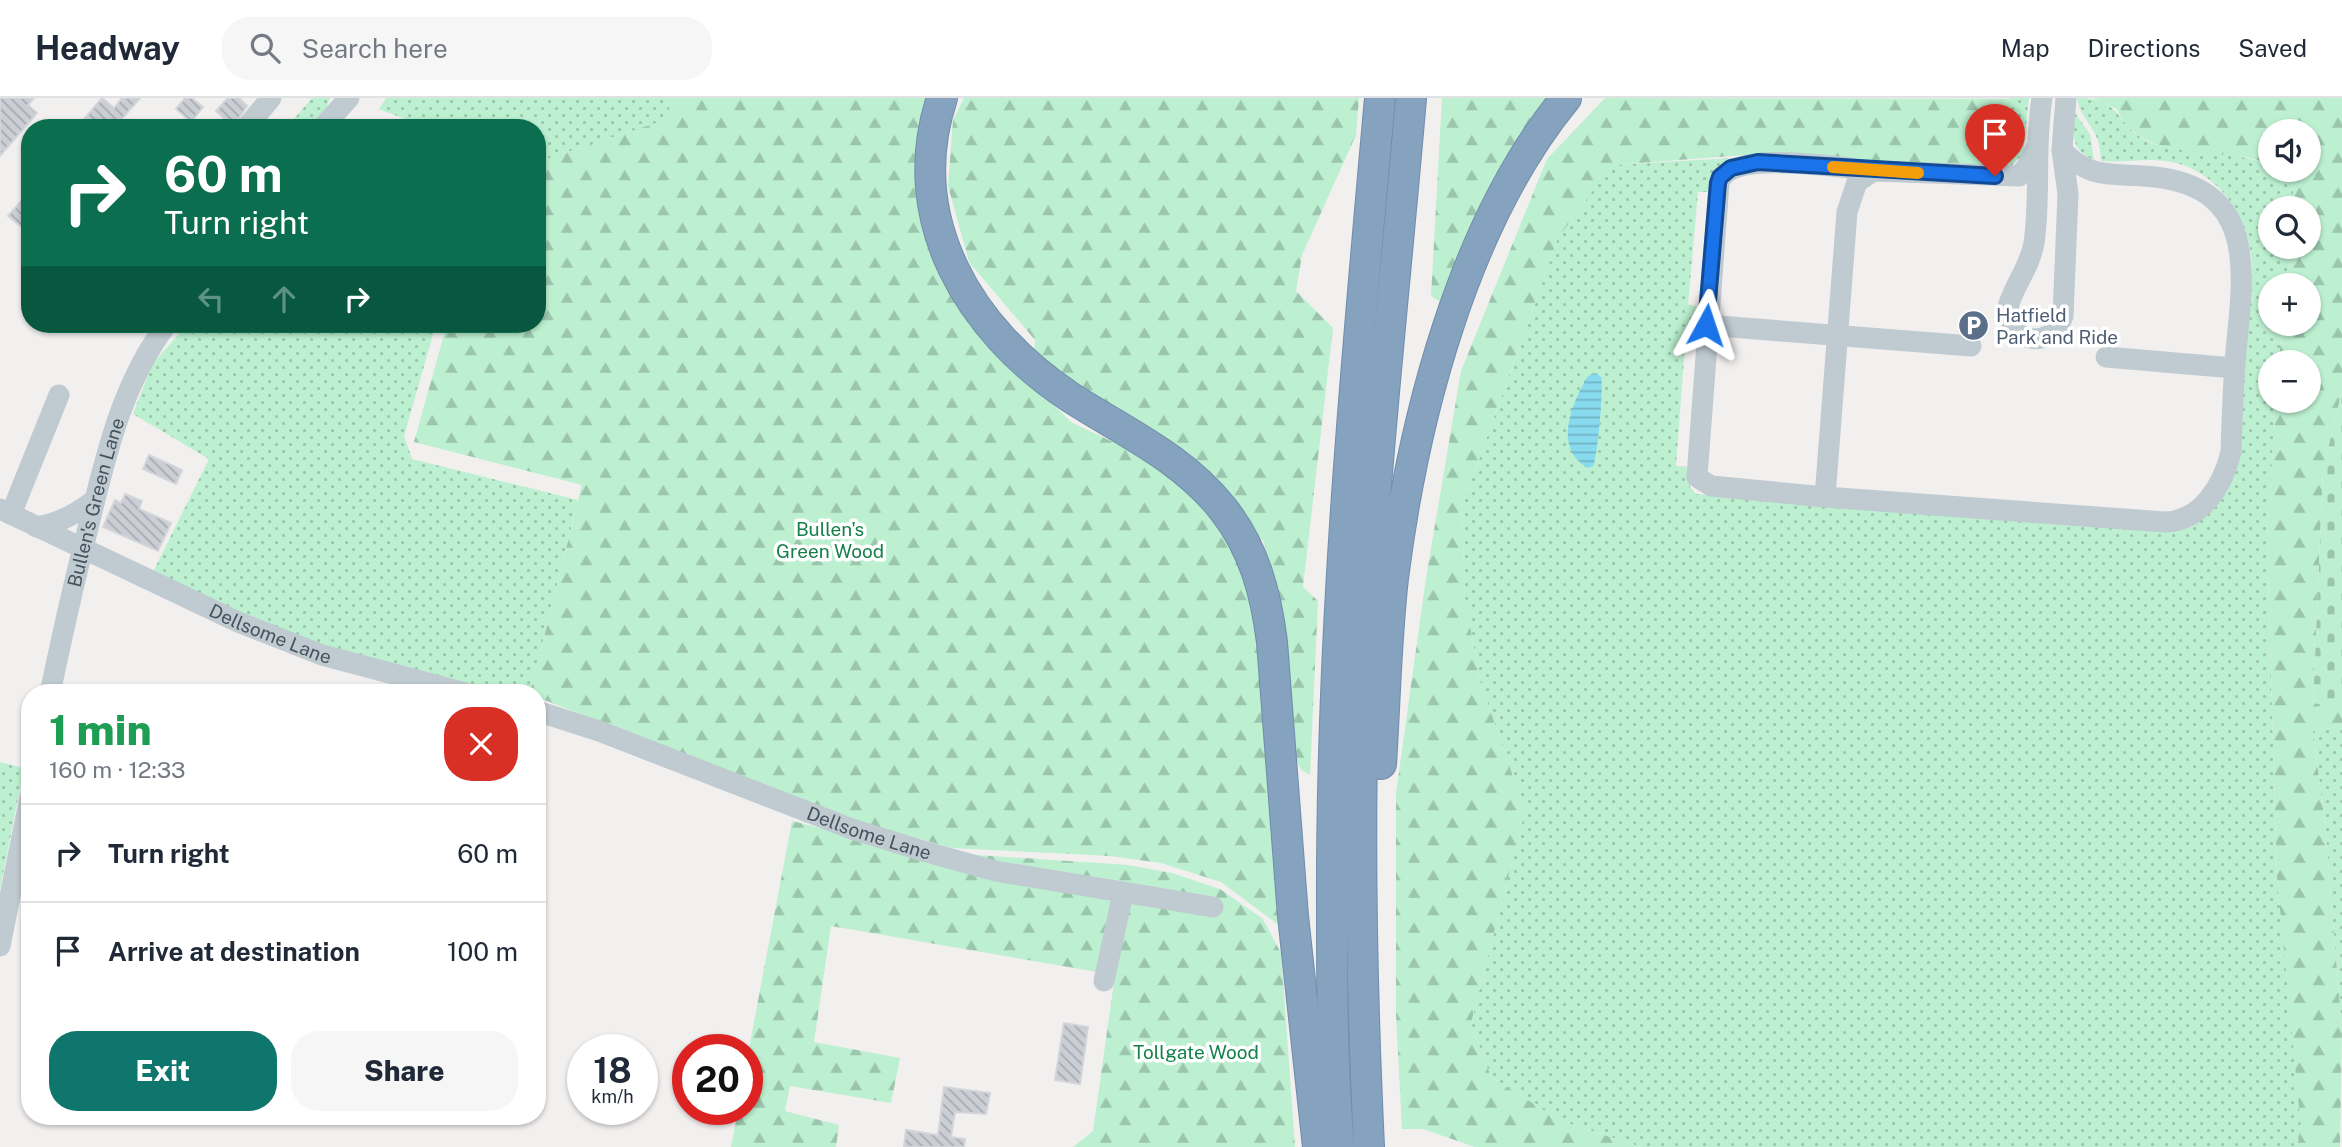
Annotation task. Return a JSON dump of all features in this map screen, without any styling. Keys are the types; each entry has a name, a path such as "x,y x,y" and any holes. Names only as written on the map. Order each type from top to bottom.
{"highway":[{"path":"942,98 933,129 929,164 931,197 939,238 967,293 1014,352 1071,397 1184,468 1224,510 1256,567 1266,598 1272,642 1293,916 1318,1147"},
{"path":"1339,1147 1332,976 1336,639 1348,465 1380,98"},
{"path":"1369,1147 1360,883 1363,702 1371,554 1411,98"},
{"path":"1360,883 1381,770 1393,579 1411,476 1436,366 1469,271 1514,173 1542,127 1566,98"}],"street":[{"path":"254,119 271,98"},
{"path":"2042,98 2036,148 2034,242 2029,262 2008,307 2013,329 2033,339 2055,331 2063,316 2068,194 2062,150 2066,98"},
{"path":"330,119 347,99"},
{"path":"2036,148 2027,167 2019,176 1873,171 1769,162 1740,165 1725,172 1718,190 1706,325 1696,471 1700,482 1711,486 1825,497 2175,522 2205,503 2225,474 2231,452 2242,254 2231,222 2219,206 2194,186 2177,180 2087,171 2062,150"},
{"path":"1825,497 1848,202 1857,182 1873,171"},
{"path":"1706,325 1971,346"},
{"name":"Bullen's Green Lane","path":"52,684 93,501 133,377 146,351 160,333"},
{"path":"2106,357 2234,368"},
{"path":"5,511 59,395"},
{"path":"36,527 51,525 80,511 93,501"},
{"name":"Dellsome Lane","path":"5,511 238,622 322,655 430,684"},
{"name":"Dellsome Lane","path":"546,714 599,731 852,830 995,871 1213,907"},
{"path":"0,946 21,842"},
{"path":"1104,981 1123,893"}],"green space":[{"path":"312,98 330,98 325,112 318,119 294,119"},
{"path":"386,98 675,98 663,121 546,159 546,119 405,119 379,109"},
{"name":"Bullen's Green Wood","path":"675,98 935,98 927,118 978,330 1071,422 1169,469 1223,526 1251,589 1271,741 1284,929 1221,882 1161,863 1110,856 952,848 851,820 546,701 546,684 532,684 582,485 414,442 444,333 546,333 546,159 662,121"},
{"path":"964,98 1359,98 1356,135 1302,255 1296,291 1333,328 1303,587 1318,601 1310,775 1301,770 1291,748 1283,629 1264,542 1215,482 1034,357 1035,340 969,262 948,186 953,120"},
{"path":"1442,98 1555,98 1447,306 1431,296"},
{"path":"1605,98 2010,99 1991,145 1971,167 1745,155 1612,165 1558,238 1462,507 1465,598 1480,681 1525,811 1471,1023 1491,1077 1561,1121 1641,1147 1475,1147 1423,1129 1402,1129 1396,1015 1396,793 1426,578 1461,371 1547,159"},
{"path":"2010,98 2029,98 2023,155 2010,167 1971,167"},
{"path":"2077,98 2104,103 2131,129 2152,143 2258,160 2258,182 2289,182 2293,190 2294,196 2258,196 2258,259 2289,259 2288,273 2258,273 2258,336 2281,336 2280,350 2258,350 2258,413 2275,413 2267,536 2277,878 2302,1127 2297,1147 1641,1147 1561,1121 1491,1077 1471,1023 1525,811 1480,681 1465,598 1462,507 1558,238 1611,165 1733,158 1715,170 1709,192 1698,192 1688,305 1700,307 1698,346 1685,345 1676,466 1689,467 1690,487 1696,494 2165,531 2238,452 2252,265 2250,247 2237,213 2215,184 2201,173 2166,161 2101,161 2098,140 2079,107"},
{"path":"2093,98 2342,98 2342,391 2323,470 2313,706 2342,703 2342,726 2313,731 2325,825 2342,1031 2340,1147 2297,1147 2301,1127 2277,878 2267,536 2275,413 2321,413 2321,350 2280,350 2281,336 2321,336 2321,273 2288,273 2289,259 2321,259 2321,196 2294,196 2289,182 2321,182 2321,119 2258,119 2258,160 2163,146 2144,139 2128,127 2117,109"},
{"path":"2075,113 2090,134 2094,160 2077,147 2073,128"},
{"path":"180,333 433,333 404,436 412,459 578,500 532,684 466,684 305,642 151,576 209,459 133,414 152,364"},
{"path":"2342,391 2342,703 2313,707 2323,470"},
{"path":"2342,726 2342,1031 2325,825 2313,731"},
{"path":"0,762 21,767 21,783 0,889"},
{"name":"Tollgate Wood","path":"792,821 916,851 1128,865 1172,873 1220,889 1263,919 1281,953 1295,1147 1073,1147 1093,1131 1115,975 831,926 814,1042 900,1058 891,1103 790,1086 785,1111 839,1125 836,1147 731,1147 735,1125 763,1125 763,1034 752,1034"}],"water":[{"path":"1596,373 1601,377 1602,383 1600,423 1595,461 1593,466 1588,468 1577,459 1571,449 1568,425 1582,387 1588,376"}],"building":[{"path":"0,98 34,98 28,105 37,113 32,119 21,119 21,132 0,156"},
{"path":"102,98 114,108 122,98 140,98 122,119 84,119"},
{"path":"185,98 192,98 203,107 193,119 188,119 176,109"},
{"path":"228,98 239,98 247,106 238,119 224,119 216,111"},
{"path":"21,201 21,227 8,216"},
{"path":"149,455 182,470 176,484 143,469"},
{"path":"125,494 142,501 139,509 171,523 158,551 103,527 115,500 121,503"},
{"path":"1064,1023 1088,1027 1080,1084 1055,1080"},
{"path":"944,1087 990,1093 986,1114 955,1112 951,1137 965,1139 964,1147 904,1147 906,1130 938,1135"}],"slow traffic":[{"path":"1833,167 1918,173"}],"place":[{"name":"Hatfield Park and Ride","path":"1973,326"}],"route":[{"path":"1706,325 1718,183 1720,177 1731,168 1748,163 1769,162 1873,171 1995,176"}]}
